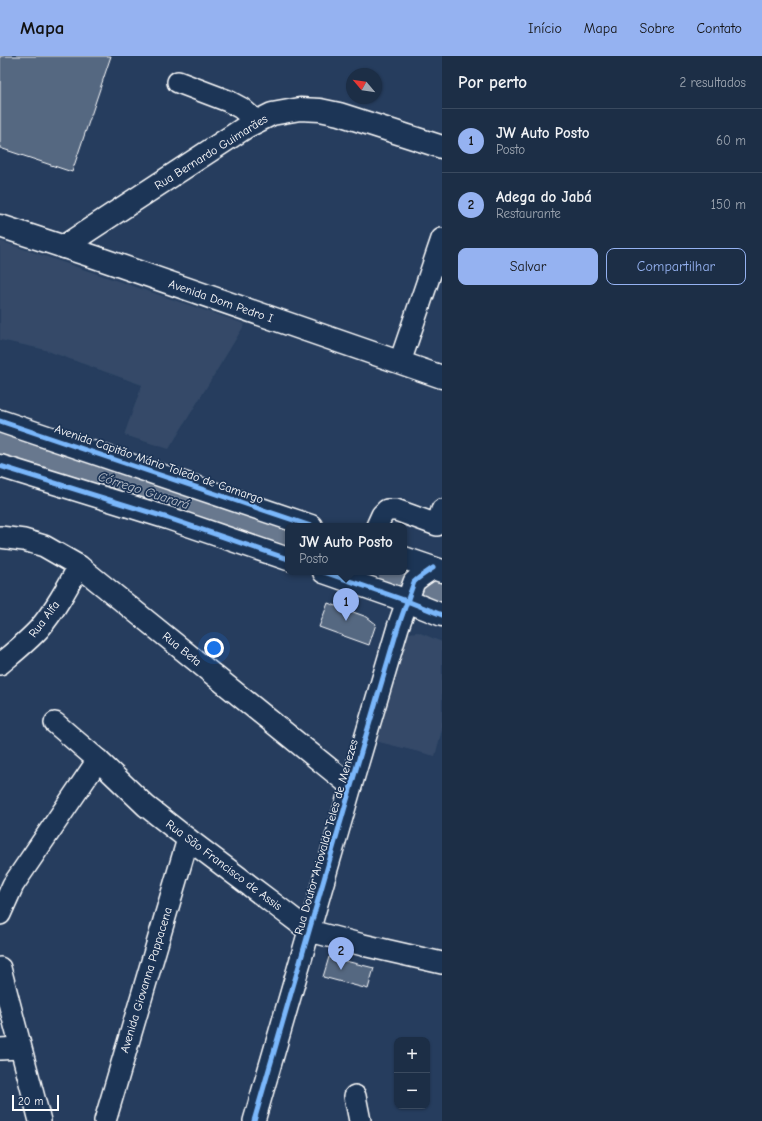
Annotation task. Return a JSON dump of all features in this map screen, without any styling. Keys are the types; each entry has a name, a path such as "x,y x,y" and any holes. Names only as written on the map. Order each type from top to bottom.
{"main road":[{"name":"Rua Bernardo Guimarães","path":"63,247 246,127 272,114 300,109 320,110 339,114 442,147"},
{"name":"Avenida Dom Pedro I","path":"0,226 442,377"},
{"name":"Avenida Capitão Mário Toledo de Camargo","path":"0,422 302,523"},
{"path":"0,466 168,518 285,558"},
{"path":"407,560 432,572"},
{"path":"334,575 408,598 442,615"}],"street":[{"path":"178,82 241,108 256,121"},
{"path":"400,362 442,239"},
{"path":"378,523 382,515 387,510 396,510 440,521"},
{"name":"Rua Beta","path":"0,537 24,540 44,546 79,566 351,786"},
{"name":"Rua Alfa","path":"0,664 28,641 39,628 60,598 79,566"},
{"name":"Rua Doutor Ariovaldo Teles de Menezes","path":"254,1121 398,627 414,582 417,578 432,572"},
{"name":"Rua São Francisco de Assis","path":"55,723 98,760 146,806 310,931 442,963"},
{"path":"0,914 13,885 98,760"},
{"name":"Avenida Giovanna Pappacena","path":"105,1121 188,839"},
{"path":"0,968 40,1121"},
{"path":"0,1049 20,1048"},
{"path":"355,1096 360,1121"}],"shaded area":[{"path":"0,241 245,324 169,449 124,435 142,385 42,349 0,340"},
{"path":"418,632 442,642 442,730 435,756 375,741 408,633"}],"building":[{"path":"0,56 111,56 72,172 0,148"},
{"path":"328,603 367,617 376,624 369,645 319,627"},
{"path":"329,957 374,968 368,989 323,977"}],"waterway":[{"name":"Córrego Guarará","path":"0,443 121,481 285,536"},
{"name":"Córrego Guarará","path":"400,575 442,591"}],"cycle path":[{"path":"0,421 302,523"},
{"path":"0,466 168,518 285,558"},
{"path":"254,1121 398,627 414,582 433,568"},
{"path":"333,575 442,615"}],"place":[{"name":"JW Auto Posto","path":"346,621"},
{"name":"Adega do Jabá","path":"341,970"}]}
